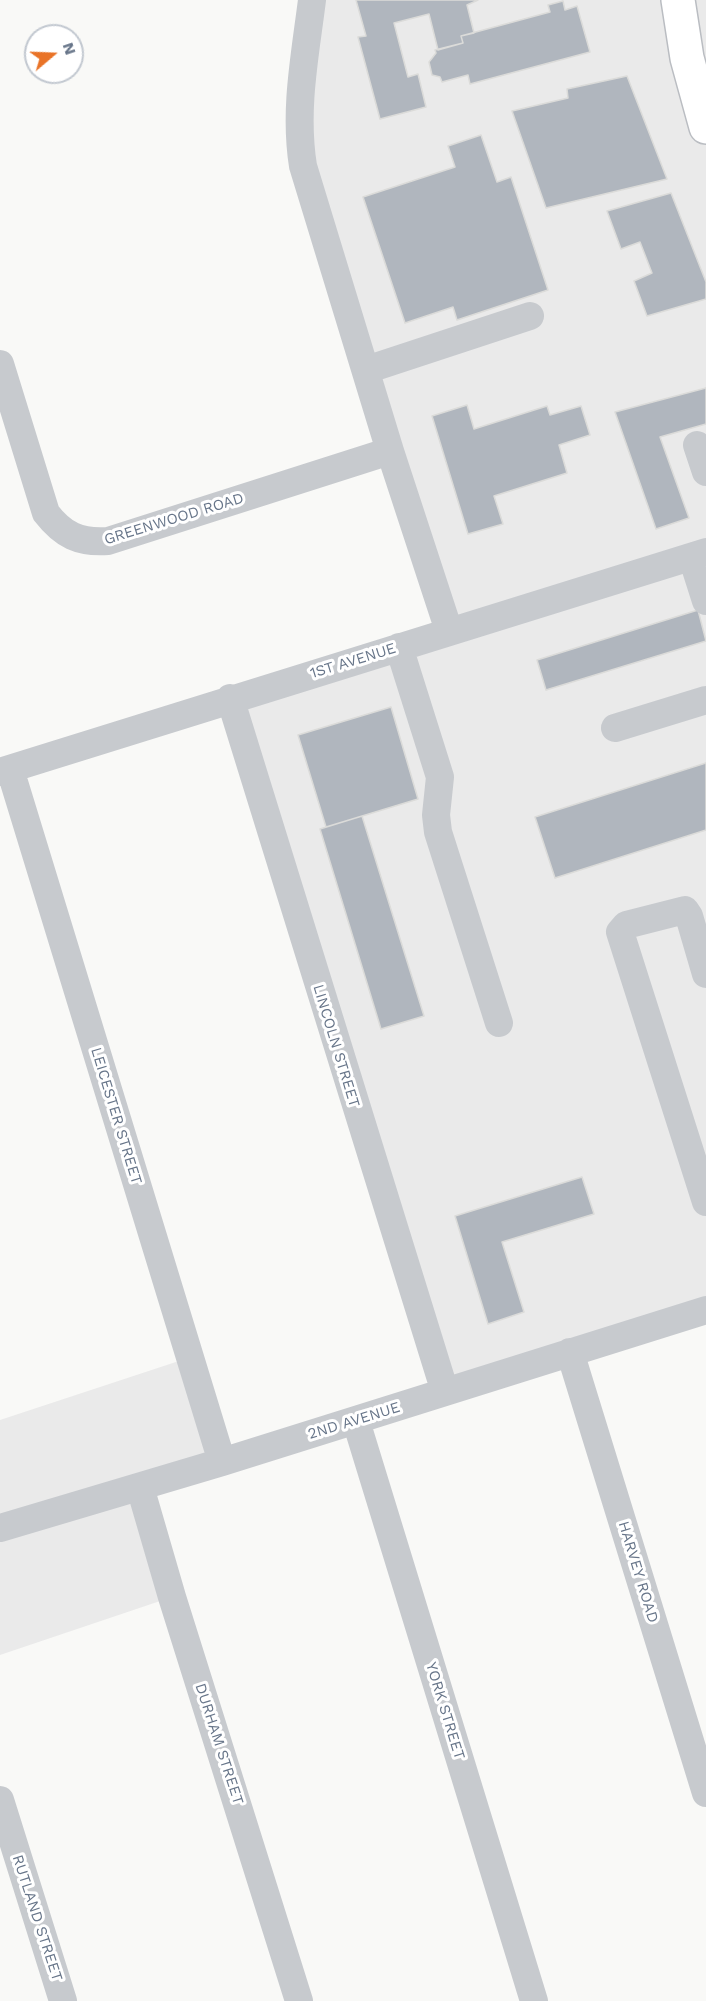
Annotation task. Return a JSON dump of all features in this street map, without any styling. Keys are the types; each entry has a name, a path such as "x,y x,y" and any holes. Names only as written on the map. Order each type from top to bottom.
{"main road":[{"path":"678,0 687,57 706,127"}],"street":[{"path":"312,0 298,110 298,135 303,166 390,451 449,631"},
{"path":"366,370 530,316"},
{"name":"GREENWOOD ROAD","path":"0,364 46,513 58,528 75,539 89,542 108,541 390,451"},
{"path":"697,445 706,472"},
{"path":"699,554 706,601"},
{"name":"1ST AVENUE","path":"5,770 230,698 699,554"},
{"path":"399,647 440,777 436,815 438,832 499,1023"},
{"name":"LINCOLN STREET","path":"230,698 444,1392"},
{"path":"615,728 706,700"},
{"name":"LEICESTER STREET","path":"5,770 222,1462"},
{"path":"706,974 690,916 685,910 626,926 620,932 706,1202"},
{"name":"2ND AVENUE","path":"1,1526 140,1487 356,1421 706,1310"},
{"name":"HARVEY ROAD","path":"570,1352 706,1793"},
{"name":"YORK STREET","path":"356,1421 534,2001"},
{"name":"DURHAM STREET","path":"140,1487 172,1597 299,2001"},
{"name":"RUTLAND STREET","path":"0,1800 63,2001"}],"shaded area":[{"path":"312,0 706,0 706,1310 445,1392 230,698 449,631 303,166"},
{"path":"188,1358 222,1462 140,1487 172,1597 0,1655 0,1420"}],"building":[{"path":"356,0 478,0 467,5 474,33 461,36 463,43 438,50 429,14 394,23 408,77 418,74 426,107 380,119 358,37 366,36"},
{"path":"563,1 565,10 577,6 590,52 470,84 468,75 442,82 440,77 432,75 429,62 436,53 435,50 463,43 461,36 550,12 548,5"},
{"path":"627,76 667,179 546,208 512,111 568,98 567,89"},
{"path":"481,135 497,182 511,177 548,290 457,320 453,307 405,323 363,197 455,167 448,146"},
{"path":"671,193 706,282 706,299 647,316 634,281 652,273 640,242 621,249 607,211"},
{"path":"706,388 706,424 660,437 689,518 656,529 615,412"},
{"path":"467,405 474,429 547,406 550,415 581,406 590,435 559,445 567,473 494,496 503,524 468,534 432,416"},
{"path":"698,610 706,641 546,690 537,660"},
{"path":"391,707 418,799 326,827 298,735"},
{"path":"706,763 706,830 555,878 535,817"},
{"path":"362,816 424,1016 381,1029 320,829"},
{"path":"582,1177 594,1214 502,1242 524,1312 488,1324 455,1216"}]}
